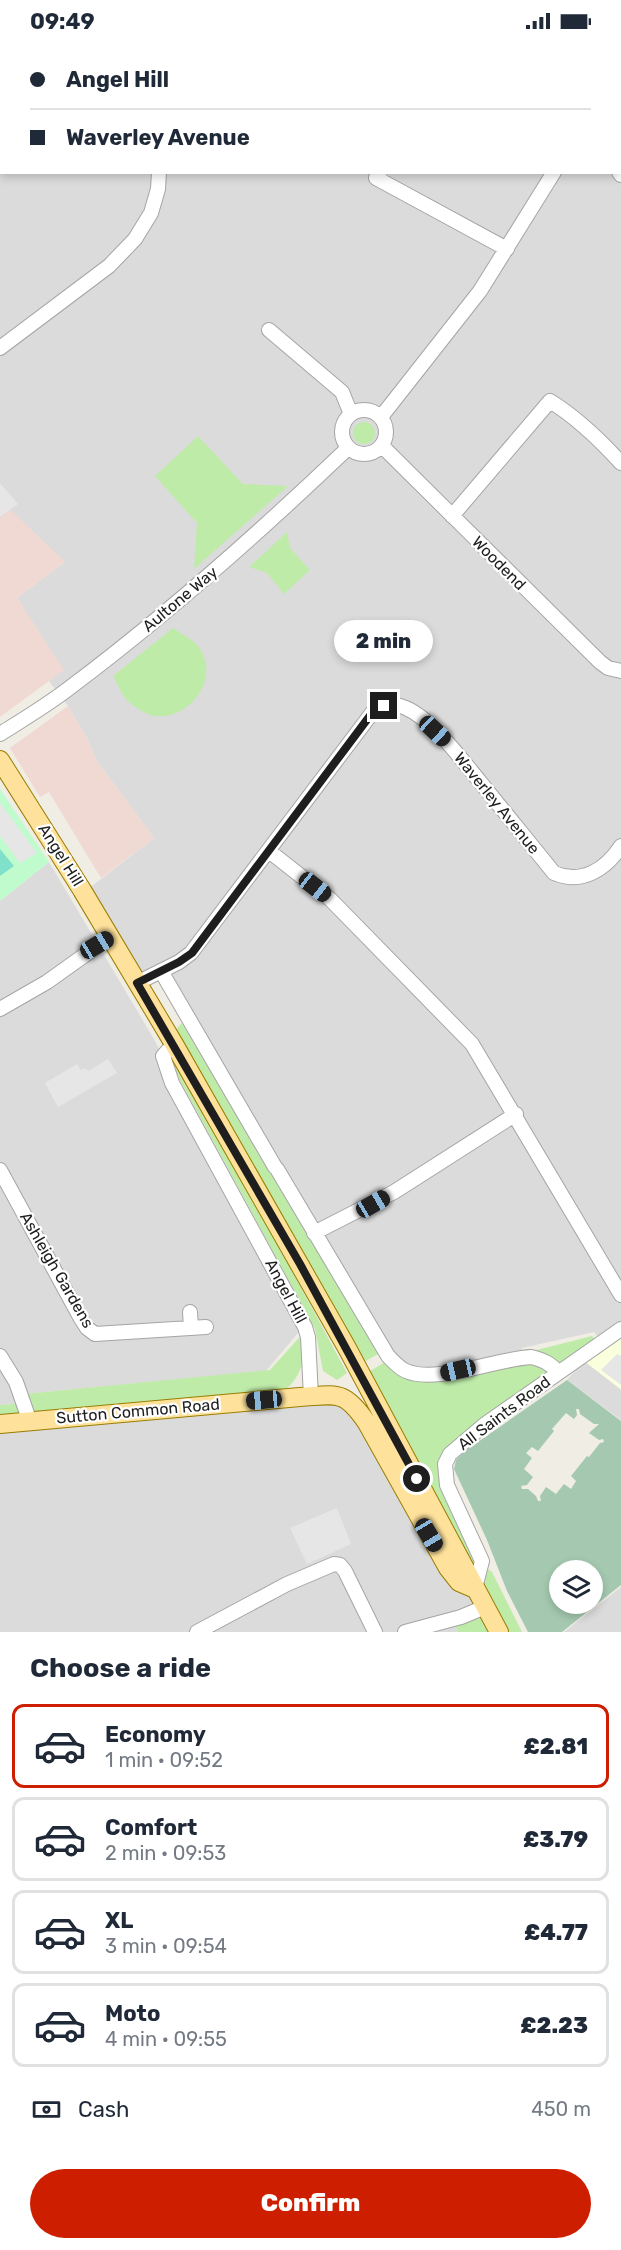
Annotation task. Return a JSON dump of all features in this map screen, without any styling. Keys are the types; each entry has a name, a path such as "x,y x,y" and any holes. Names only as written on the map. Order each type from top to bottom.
{"main road":[{"name":"Angel Hill","path":"0,760 110,936 174,1044 347,1348 499,1632"},
{"path":"311,1397 336,1395 350,1401 358,1410 448,1568 459,1582 475,1588"},
{"name":"Sutton Common Road","path":"0,1424 311,1397"}],"street":[{"path":"0,348 109,266 135,239 151,213 158,189 159,174"},
{"path":"379,174 376,178 507,249"},
{"path":"381,417 480,291 553,174"},
{"path":"269,330 342,392 351,414"},
{"path":"452,516 550,402 571,416 621,463"},
{"path":"364,409 371,410 381,417 387,433 382,447 376,452 361,454 348,448 344,442 342,426 351,414 364,409"},
{"name":"Woodend","path":"382,447 600,662 608,668 621,671"},
{"name":"Aultone Way","path":"0,735 70,688 165,613 250,540 348,448"},
{"name":"Waverley Avenue","path":"137,983 192,953 372,713 384,706 395,705 407,708 422,718 448,743 554,873 566,878 580,877 598,871 612,859 621,846"},
{"path":"269,851 330,899 472,1044 516,1114 621,1295"},
{"path":"0,1009 47,982 110,936"},
{"name":"All Saints Road","path":"161,971 388,1356 405,1371 424,1375 531,1357 543,1359 558,1372"},
{"name":"Angel Hill","path":"174,1044 163,1056 172,1083 305,1327 308,1337 311,1397"},
{"path":"314,1233 384,1198 516,1114"},
{"name":"Ashleigh Gardens","path":"0,1170 87,1328 95,1335 206,1327"},
{"path":"190,1312 191,1328"},
{"name":"All Saints Road","path":"475,1588 482,1561 447,1485 445,1464 450,1454 470,1436 621,1329"},
{"path":"0,1356 16,1382 30,1422"},
{"path":"196,1632 287,1584 334,1564 345,1571 375,1632"},
{"path":"405,1632 461,1617 485,1607"}],"shaded area":[{"path":"0,174 621,174 621,1324 601,1340 594,1332 522,1348 522,1355 441,1369 422,1370 395,1359 166,974 140,979 88,889 154,838 96,760 87,738 68,706 49,681 63,670 17,598 65,562 0,518"},
{"path":"0,483 18,504 0,517"},
{"path":"11,510 65,562 17,598 64,670 0,717 0,518"},
{"path":"68,706 87,738 96,760 154,838 101,878 49,792 40,797 10,748"},
{"path":"0,803 37,853 20,863 0,836"},
{"path":"49,862 155,1041 303,1327 266,1371 24,1394 27,1403 0,1405 0,901"},
{"path":"108,1059 117,1073 58,1107 45,1083 77,1064 81,1070 84,1068 89,1071"},
{"path":"621,1334 621,1389 584,1361"},
{"path":"617,1354 621,1356 621,1385 601,1370"},
{"path":"584,1361 621,1390 621,1420 567,1380"},
{"path":"567,1380 621,1421 621,1585 603,1599 603,1560 549,1560 549,1614 585,1614 562,1632 528,1632 507,1591 487,1540 454,1469 456,1460 465,1451","holes":["576,1409 579,1409 580,1414 594,1424 599,1424 589,1433 599,1440 603,1439 604,1442 600,1443 589,1457 587,1456 571,1476 576,1481 571,1489 564,1484 556,1494 546,1487 540,1496 541,1501 538,1501 536,1496 528,1489 522,1489 521,1486 527,1485 533,1477 524,1469 532,1458 526,1453 532,1447 538,1451 566,1413 574,1419 577,1415"]},
{"path":"347,1403 482,1606 453,1622 458,1632 0,1632 0,1426 173,1409"},
{"path":"337,1508 351,1544 307,1564 290,1528"},
{"path":"621,1587 621,1632 564,1632 587,1614 603,1614 603,1601"}],"green space":[{"path":"364,422 372,425 375,433 372,441 364,444 356,441 353,433 356,425"},
{"path":"198,436 243,484 288,486 194,569 197,523 155,476"},
{"path":"287,532 290,548 310,570 284,594 267,573 249,567"},
{"path":"173,628 196,644 204,657 206,670 204,683 198,695 189,705 177,713 164,716 150,715 127,701 113,676"},
{"path":"0,789 49,862 0,901"},
{"path":"0,849 14,866 0,876"},
{"path":"182,1023 378,1354 364,1362 175,1030"},
{"path":"170,1062 173,1063 291,1269 347,1373 337,1380 323,1371 315,1329"},
{"path":"305,1331 301,1367 293,1381 279,1396 0,1422 0,1405 27,1403 24,1394 270,1370"},
{"path":"592,1336 598,1343 442,1464 478,1560 474,1581 365,1374 387,1361 425,1378"},
{"path":"485,1567 492,1572 522,1632 503,1632 479,1588"},
{"path":"483,1610 496,1632 458,1632 453,1622"}],"route":[{"path":"384,706 372,713 192,953 137,983 300,1264 417,1479"}]}
